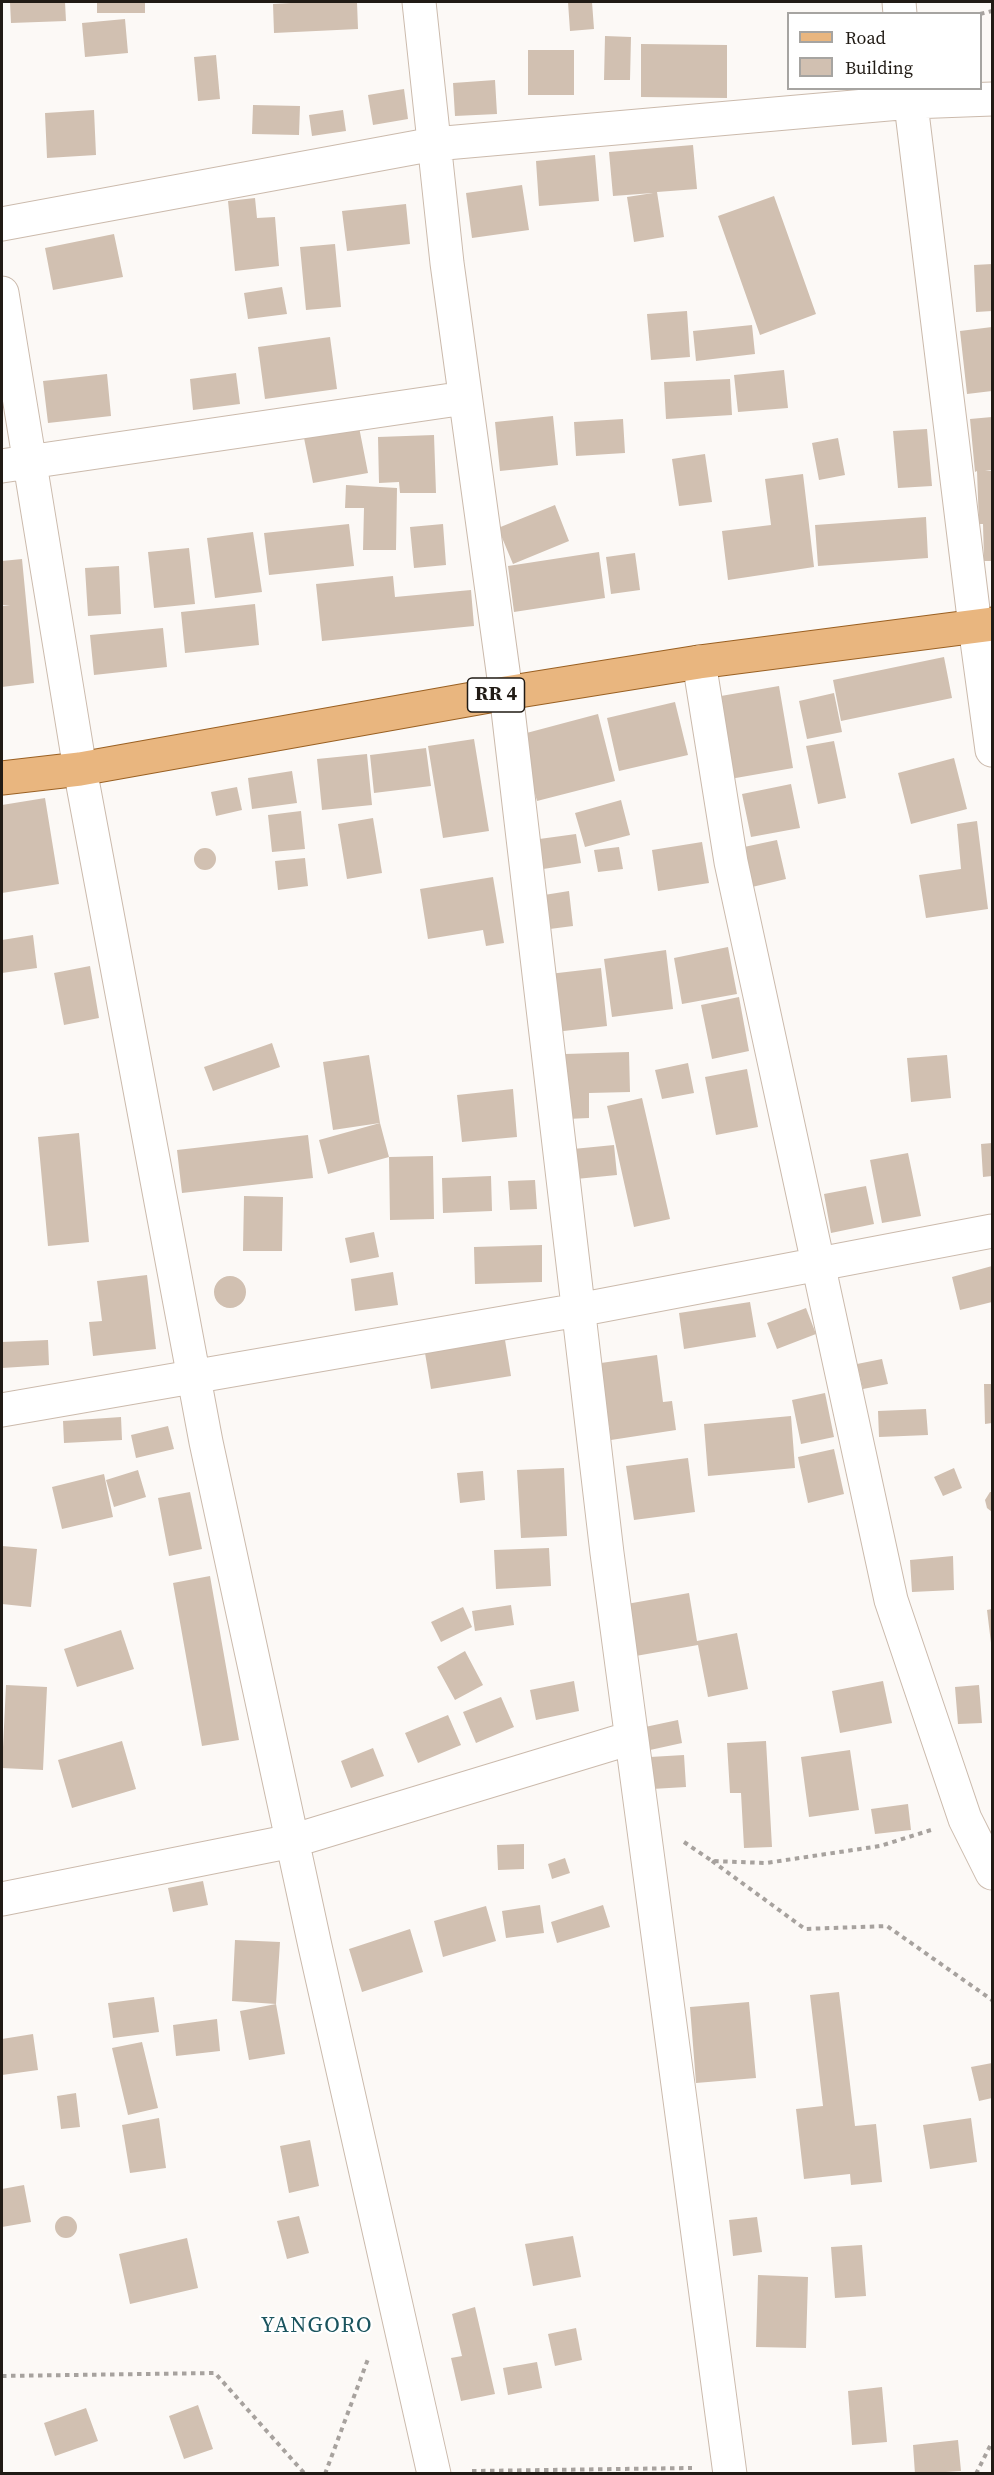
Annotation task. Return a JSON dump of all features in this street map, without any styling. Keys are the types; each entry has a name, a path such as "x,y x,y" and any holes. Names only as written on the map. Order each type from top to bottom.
{"main road":[{"name":"RR 4","path":"2,778 80,769 506,693 699,662 984,625"}],"street":[{"path":"419,2 447,263 506,693 631,1738 730,2470"},
{"path":"910,95 984,625 993,750"},
{"path":"2,224 434,144 910,95 993,99"},
{"path":"2,293 16,464 80,769 193,1378 292,1841 434,2473"},
{"path":"16,464 465,398"},
{"path":"699,662 731,862 891,1600 965,1819 993,1873"},
{"path":"2,1410 578,1310 993,1230"},
{"path":"2,1899 292,1841 631,1738"}],"path":[{"path":"641,1812 805,1929 887,1926 993,2000"},
{"path":"712,1861 766,1863 880,1846 965,1819"},
{"path":"326,2474 371,2348"},
{"path":"2,2376 215,2373 305,2474"},
{"path":"976,2474 993,2442"},
{"path":"434,2473 730,2470"}],"building":[{"path":"10,2 65,2 66,21 11,23"},
{"path":"97,2 145,2 145,13 97,13"},
{"path":"357,2 358,29 274,33 273,4"},
{"path":"568,2 592,2 594,29 570,31"},
{"path":"125,19 128,53 85,57 82,23"},
{"path":"605,36 631,37 630,80 604,80"},
{"path":"641,44 727,45 727,98 641,97"},
{"path":"528,50 574,50 574,95 528,95"},
{"path":"216,55 220,99 198,101 194,57"},
{"path":"495,80 497,114 455,116 453,83"},
{"path":"404,89 408,119 373,125 368,95"},
{"path":"253,105 300,106 299,135 252,134"},
{"path":"94,110 96,155 47,158 45,113"},
{"path":"343,110 346,131 312,136 309,115"},
{"path":"693,145 697,189 657,192 664,237 634,242 627,197 653,193 613,196 609,152"},
{"path":"595,155 599,201 539,206 536,161"},
{"path":"522,185 529,230 472,238 466,193"},
{"path":"774,196 816,314 760,335 718,216"},
{"path":"255,198 257,218 275,217 279,266 235,271 228,201"},
{"path":"406,204 410,244 347,251 342,211"},
{"path":"114,234 123,277 53,290 45,248"},
{"path":"335,244 341,307 306,310 300,247"},
{"path":"992,264 992,311 976,312 974,265"},
{"path":"282,287 287,314 248,319 244,293"},
{"path":"687,311 690,357 651,360 647,314"},
{"path":"752,325 755,354 696,361 693,331"},
{"path":"992,327 992,391 967,394 960,331"},
{"path":"330,337 337,389 265,399 258,347"},
{"path":"784,370 788,408 738,412 734,375"},
{"path":"236,373 240,404 193,410 190,379"},
{"path":"107,374 111,416 48,423 43,381"},
{"path":"730,379 732,415 666,419 664,382"},
{"path":"553,416 558,465 500,471 495,422"},
{"path":"992,417 992,470 985,471 992,471 992,561 984,561 983,524 979,524 977,471 975,472 970,419"},
{"path":"623,419 625,453 576,456 574,422"},
{"path":"359,427 368,473 313,483 304,438"},
{"path":"927,429 932,486 898,488 893,431"},
{"path":"434,435 436,493 400,493 399,482 379,483 378,437"},
{"path":"838,438 845,475 819,480 812,443"},
{"path":"705,454 712,502 679,506 672,459"},
{"path":"803,474 814,567 728,580 722,531 771,525 765,479"},
{"path":"346,485 397,488 396,550 363,550 364,508 345,508"},
{"path":"555,505 569,541 513,564 498,528"},
{"path":"926,517 928,558 818,566 815,525"},
{"path":"349,524 354,566 269,575 264,533"},
{"path":"443,524 446,565 414,568 410,527"},
{"path":"253,532 262,592 215,598 207,538"},
{"path":"189,548 195,604 154,608 148,552"},
{"path":"599,552 605,598 514,612 508,566"},
{"path":"635,553 640,590 611,594 606,557"},
{"path":"22,559 34,683 2,687 2,606 10,605 2,605 2,561"},
{"path":"119,566 121,614 88,616 85,568"},
{"path":"393,576 395,597 471,590 474,626 322,641 316,584"},
{"path":"255,604 259,645 185,653 181,612"},
{"path":"163,628 167,667 94,675 90,635"},
{"path":"944,657 952,698 841,721 833,680"},
{"path":"779,686 793,768 730,779 715,697"},
{"path":"834,693 842,732 807,739 799,701"},
{"path":"675,702 688,755 619,771 607,718"},
{"path":"598,714 615,781 537,801 519,735"},
{"path":"474,739 489,831 443,838 428,746"},
{"path":"834,741 846,798 818,804 806,746"},
{"path":"426,748 431,786 374,793 370,755"},
{"path":"367,754 372,805 322,810 317,759"},
{"path":"954,758 967,809 911,824 898,773"},
{"path":"292,771 297,803 252,809 248,778"},
{"path":"791,784 800,828 751,837 742,794"},
{"path":"237,787 242,810 216,816 211,792"},
{"path":"45,798 59,884 2,893 2,805"},
{"path":"621,800 630,835 585,847 575,813"},
{"path":"301,811 305,849 272,852 268,815"},
{"path":"373,818 382,873 347,879 338,824"},
{"path":"977,821 988,909 926,918 919,875 961,869 957,824"},
{"path":"576,834 581,863 537,870 532,840"},
{"path":"777,840 786,879 752,887 744,847"},
{"path":"702,842 709,883 658,891 652,850"},
{"path":"619,847 623,869 598,872 594,850"},
{"path":"205,848 213,851 216,859 213,867 205,870 197,867 194,859 197,851"},
{"path":"305,858 308,886 278,890 275,861"},
{"path":"493,877 504,943 486,946 483,930 428,939 420,889"},
{"path":"569,891 573,926 542,930 538,896"},
{"path":"33,935 37,968 2,973 2,940"},
{"path":"728,947 737,994 682,1004 674,958"},
{"path":"666,950 673,1009 612,1017 604,959"},
{"path":"90,966 99,1018 64,1025 54,973"},
{"path":"601,968 607,1026 555,1032 549,974"},
{"path":"739,997 749,1051 712,1059 701,1005"},
{"path":"272,1043 280,1067 213,1091 204,1067"},
{"path":"629,1052 630,1092 589,1093 589,1118 567,1119 565,1054"},
{"path":"369,1055 380,1123 333,1130 323,1062"},
{"path":"947,1055 951,1098 911,1102 907,1058"},
{"path":"688,1063 694,1093 662,1099 655,1070"},
{"path":"747,1069 758,1127 716,1135 705,1077"},
{"path":"513,1089 517,1137 462,1142 457,1095"},
{"path":"642,1098 670,1219 634,1227 607,1106"},
{"path":"380,1123 389,1157 328,1174 319,1140"},
{"path":"79,1133 89,1242 48,1246 38,1137"},
{"path":"308,1135 313,1178 182,1193 177,1150"},
{"path":"992,1143 992,1176 983,1177 981,1144"},
{"path":"614,1145 617,1175 576,1179 573,1149"},
{"path":"908,1153 921,1216 882,1223 870,1160"},
{"path":"433,1156 434,1219 390,1220 389,1157"},
{"path":"491,1176 492,1211 443,1213 442,1178"},
{"path":"535,1180 537,1209 510,1210 508,1181"},
{"path":"866,1186 874,1224 831,1233 824,1194"},
{"path":"244,1196 283,1197 282,1251 243,1251"},
{"path":"374,1232 379,1257 350,1263 345,1238"},
{"path":"542,1245 542,1282 475,1284 474,1247"},
{"path":"992,1266 992,1302 960,1310 952,1277"},
{"path":"393,1272 398,1305 355,1311 351,1279"},
{"path":"147,1275 156,1349 93,1356 89,1322 102,1321 97,1281"},
{"path":"230,1276 241,1281 246,1292 241,1303 230,1308 219,1303 214,1292 219,1281"},
{"path":"750,1302 756,1337 684,1349 679,1313"},
{"path":"806,1308 816,1334 777,1349 767,1323"},
{"path":"48,1340 49,1365 2,1368 2,1342"},
{"path":"505,1340 511,1376 431,1389 425,1353"},
{"path":"657,1355 663,1402 672,1401 676,1430 611,1440 601,1363"},
{"path":"882,1359 888,1384 863,1389 857,1364"},
{"path":"984,1384 992,1384 992,1423 985,1424"},
{"path":"825,1393 834,1437 801,1444 792,1400"},
{"path":"926,1409 928,1435 879,1437 878,1411"},
{"path":"791,1416 795,1468 708,1476 704,1424"},
{"path":"121,1417 122,1440 64,1443 63,1421"},
{"path":"168,1426 174,1449 136,1458 131,1435"},
{"path":"834,1449 844,1494 808,1503 798,1457"},
{"path":"688,1458 695,1512 634,1520 626,1466"},
{"path":"564,1468 567,1536 521,1538 517,1470"},
{"path":"954,1468 962,1488 943,1496 934,1477"},
{"path":"138,1470 146,1497 114,1507 106,1480"},
{"path":"483,1471 485,1500 460,1503 457,1473"},
{"path":"104,1474 113,1517 62,1529 52,1487"},
{"path":"190,1492 202,1549 169,1556 158,1498"},
{"path":"992,1492 992,1512 987,1508 985,1500"},
{"path":"2,1546 37,1549 31,1607 2,1604"},
{"path":"549,1548 551,1586 496,1589 494,1550"},
{"path":"953,1556 954,1590 912,1592 910,1560"},
{"path":"210,1576 239,1740 202,1746 173,1583"},
{"path":"689,1593 697,1641 737,1633 748,1689 708,1697 698,1645 630,1657 621,1605"},
{"path":"511,1605 514,1625 475,1631 472,1611"},
{"path":"463,1607 472,1627 441,1642 431,1622"},
{"path":"992,1609 992,1643 991,1643 987,1610"},
{"path":"121,1630 134,1669 77,1687 64,1649"},
{"path":"465,1651 483,1685 455,1700 437,1667"},
{"path":"574,1681 579,1711 536,1720 530,1690"},
{"path":"883,1681 892,1723 840,1733 832,1691"},
{"path":"6,1685 47,1687 43,1770 2,1768"},
{"path":"979,1685 982,1723 958,1724 955,1687"},
{"path":"501,1697 514,1727 476,1743 463,1712"},
{"path":"448,1715 461,1745 418,1763 405,1733"},
{"path":"678,1720 682,1743 650,1750 645,1727"},
{"path":"122,1741 136,1789 72,1808 58,1760"},
{"path":"766,1741 772,1847 744,1848 741,1793 730,1793 727,1743"},
{"path":"373,1748 384,1776 351,1788 341,1761"},
{"path":"850,1750 859,1810 809,1817 801,1757"},
{"path":"684,1755 686,1787 652,1789 650,1757"},
{"path":"908,1804 911,1830 875,1834 871,1809"},
{"path":"524,1844 524,1869 498,1870 497,1845"},
{"path":"565,1858 570,1873 552,1879 548,1864"},
{"path":"203,1881 208,1905 173,1912 168,1888"},
{"path":"540,1905 544,1933 506,1938 502,1911"},
{"path":"603,1905 610,1927 557,1943 551,1922"},
{"path":"486,1906 496,1941 443,1957 434,1921"},
{"path":"410,1929 423,1972 362,1992 349,1949"},
{"path":"235,1940 280,1942 276,2004 232,2001"},
{"path":"839,1992 855,2126 876,2124 882,2182 851,2185 850,2174 804,2179 796,2109 823,2106 810,1995"},
{"path":"154,1997 159,2032 113,2038 108,2003"},
{"path":"749,2002 756,2078 696,2083 690,2007"},
{"path":"276,2004 285,2054 249,2060 240,2011"},
{"path":"217,2019 220,2051 176,2056 173,2025"},
{"path":"33,2034 38,2070 2,2075 2,2039"},
{"path":"142,2042 158,2108 128,2115 112,2048"},
{"path":"992,2063 992,2098 979,2101 971,2067"},
{"path":"76,2093 80,2127 61,2129 57,2096"},
{"path":"159,2118 166,2168 130,2173 122,2125"},
{"path":"971,2118 977,2162 930,2169 923,2125"},
{"path":"310,2140 319,2186 289,2193 280,2146"},
{"path":"24,2185 31,2222 2,2227 2,2189"},
{"path":"66,2216 74,2219 77,2227 74,2235 66,2238 58,2235 55,2227 58,2219"},
{"path":"299,2216 309,2253 287,2259 277,2221"},
{"path":"757,2217 762,2252 733,2256 729,2220"},
{"path":"573,2236 581,2277 533,2286 525,2244"},
{"path":"187,2238 198,2288 130,2304 119,2254"},
{"path":"862,2245 866,2296 835,2298 831,2247"},
{"path":"758,2275 808,2277 806,2348 756,2347"},
{"path":"475,2307 495,2394 461,2401 451,2358 462,2356 452,2314"},
{"path":"576,2328 582,2360 555,2366 548,2334"},
{"path":"537,2362 542,2388 508,2395 503,2368"},
{"path":"882,2387 887,2442 852,2445 848,2391"},
{"path":"198,2405 213,2449 184,2459 169,2416"},
{"path":"86,2408 98,2441 55,2456 44,2423"},
{"path":"958,2440 961,2471 915,2474 913,2445"}],"district":[{"name":"YANGORO","path":"317,2326"}]}
